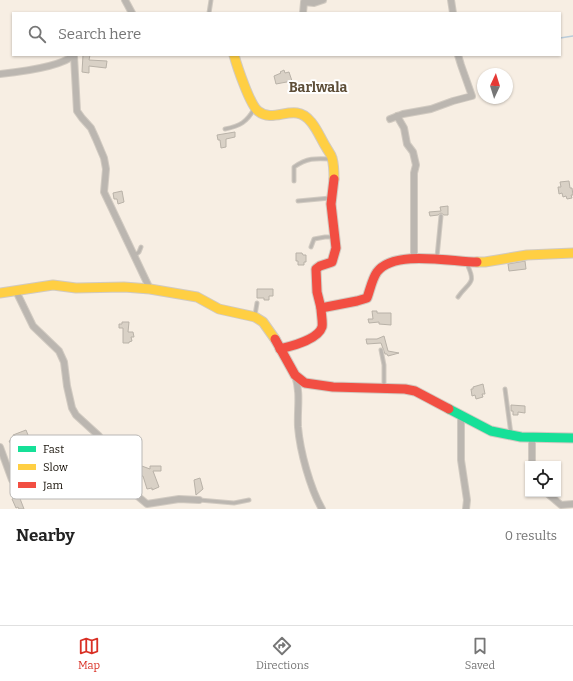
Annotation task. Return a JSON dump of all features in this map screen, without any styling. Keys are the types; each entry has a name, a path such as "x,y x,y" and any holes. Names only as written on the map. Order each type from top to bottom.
{"street":[{"path":"125,0 131,12"},
{"path":"303,12 304,2 314,3 323,0"},
{"path":"452,0 453,12"},
{"path":"0,74 55,64 72,56"},
{"path":"74,56 77,111 91,128 104,158 106,169 104,192 150,289"},
{"path":"234,56 240,75 250,94 255,108 259,113 278,116 297,112 300,113 310,121 333,159 334,182 331,210 336,237 335,253 332,262 316,269 317,292 321,308 322,327 321,330 312,338 280,349"},
{"path":"390,119 403,114 431,109 472,96 458,56"},
{"path":"397,116 404,128 407,144 413,152 416,165 414,173 414,258"},
{"path":"321,308 365,299 368,296 377,272 386,264 414,258 437,258 467,262 485,262 527,255 573,253"},
{"path":"0,293 16,292 53,285 76,288 124,287 150,289 197,297 219,309 255,317 263,322 295,375 299,388 298,427 315,497 322,509"},
{"path":"16,292 33,326 59,351 64,362 72,408 76,415 98,435"},
{"path":"295,375 302,382 310,384 333,387 384,387 415,391 491,431 511,436 532,438 573,438"},
{"path":"460,416 461,460 467,500 466,509"},
{"path":"532,438 532,461"},
{"path":"0,446 10,474"},
{"path":"551,497 562,507 573,504"},
{"path":"139,499 146,507 179,499 199,500"}],"lane":[{"path":"209,12 211,0"},
{"path":"225,129 231,128 249,119 255,108"},
{"path":"294,181 294,167 299,164 312,159 333,159"},
{"path":"298,201 332,198"},
{"path":"437,258 441,216"},
{"path":"311,247 314,239 336,237"},
{"path":"134,256 139,252 141,247"},
{"path":"458,297 472,281 472,274 467,262"},
{"path":"255,317 257,303"},
{"path":"381,350 384,365 384,387"},
{"path":"505,389 511,436"},
{"path":"199,500 234,503 249,500"}],"building":[{"path":"83,56 90,56 89,60 107,61 106,68 89,66 89,73 82,72"},
{"path":"284,70 285,73 289,72 292,81 276,84 274,76"},
{"path":"235,132 235,137 226,139 226,147 221,148 220,140 218,140 217,135"},
{"path":"569,181 573,195 571,195 572,198 567,199 566,196 563,197 562,193 559,194 558,187 561,187 560,182"},
{"path":"122,191 124,202 118,204 117,199 114,199 113,193"},
{"path":"448,206 448,215 441,213 430,216 429,212 441,211 440,207"},
{"path":"296,253 306,255 306,262 304,262 304,265 298,265 298,261 296,261"},
{"path":"525,261 526,269 509,271 508,264"},
{"path":"257,289 273,289 273,296 269,296 269,300 257,298"},
{"path":"372,311 377,311 377,313 391,313 391,325 379,324 379,322 369,323 368,319 373,319"},
{"path":"122,322 129,322 128,332 133,332 134,337 131,337 132,341 129,343 123,343 123,328 119,328 119,324 122,324"},
{"path":"384,336 388,351 399,353 388,356 385,354 381,343 367,344 366,339 377,339"},
{"path":"483,384 485,394 482,394 483,397 476,399 475,395 472,396 471,389"},
{"path":"511,405 525,406 525,413 518,412 518,415 513,415"},
{"path":"26,430 28,435 13,435"},
{"path":"142,466 150,469 150,466 161,466 161,471 153,471 159,487 152,490 152,488 147,489"},
{"path":"200,478 203,489 196,495 194,480"},
{"path":"12,499 20,499 24,509 19,509 18,507 16,508"}],"waterway":[{"path":"561,38 573,36"}],"traffic: fast":[{"path":"449,409 491,431 521,437 573,438"}],"traffic: slow":[{"path":"234,56 251,101 258,111 272,116 297,113 307,118 311,122 332,157 334,179"},
{"path":"477,262 527,255 573,253"},
{"path":"0,293 53,285 76,288 124,287 150,289 197,297 219,309 255,317 263,322 275,339"}],"traffic: jam":[{"path":"321,308 317,292 316,269 332,262 336,248 331,204 334,179"},
{"path":"280,349 304,342 315,336 322,327 321,308 367,298 375,275 385,265 396,261 424,258 477,262"},
{"path":"275,339 295,375 305,383 333,387 405,389 415,391 449,409"}],"district":[{"name":"Barlwala","path":"318,87"}]}
